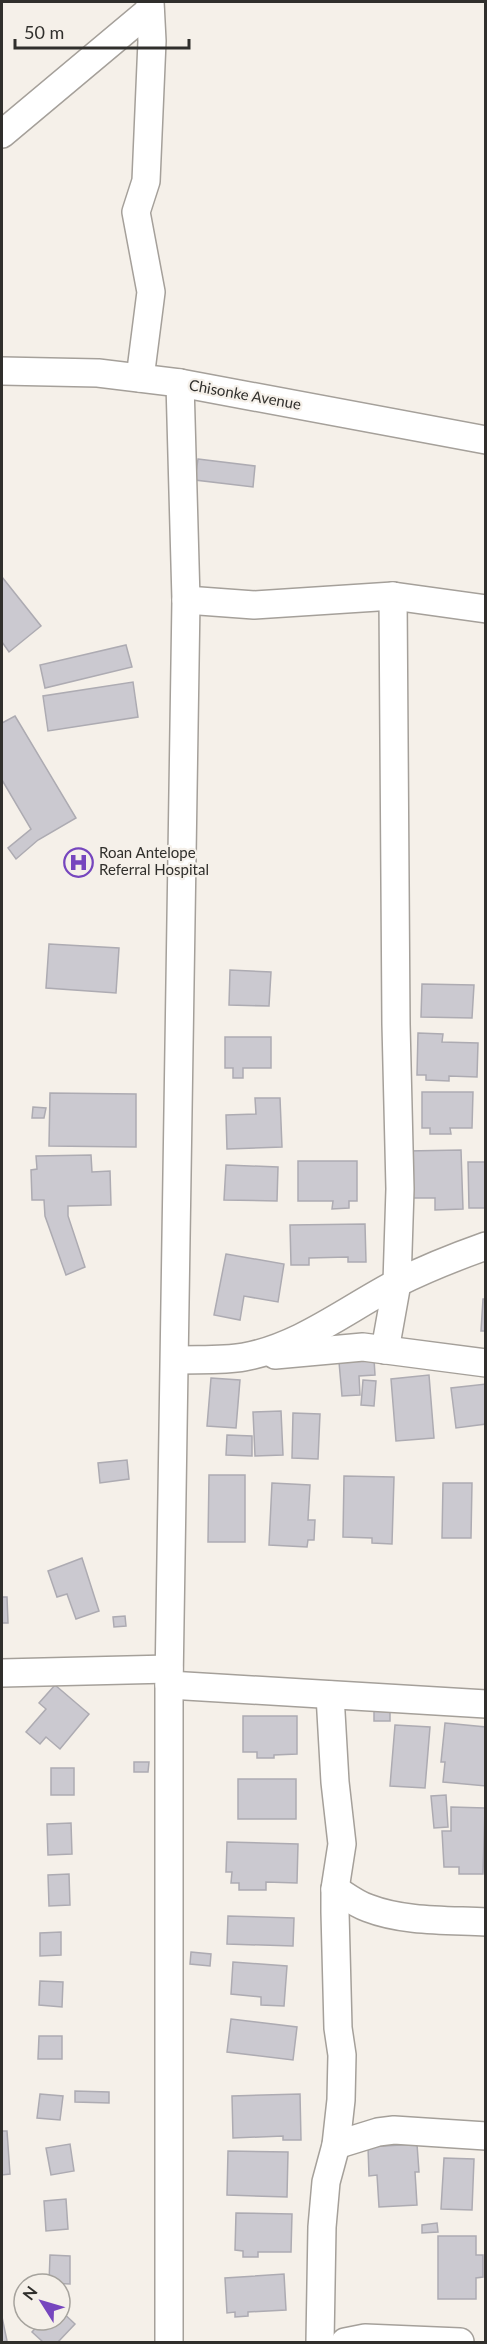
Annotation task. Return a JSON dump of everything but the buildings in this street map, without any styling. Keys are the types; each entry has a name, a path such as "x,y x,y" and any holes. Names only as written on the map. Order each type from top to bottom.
{"street":[{"path":"2,134 150,6"},
{"path":"140,378 151,292 136,212 146,181 152,41 150,6"},
{"name":"Chisonke Avenue","path":"2,371 98,373 180,383 486,440"},
{"path":"169,2343 169,1677 186,600 180,383"},
{"path":"186,600 254,605 393,596 486,609"},
{"path":"385,1350 397,1283 400,1190 393,596"},
{"path":"243,1358 302,1337 397,1283 440,1263 486,1246"},
{"path":"175,1360 243,1358 363,1347 486,1363"},
{"path":"2,1673 169,1677 330,1695 486,1704"},
{"path":"321,2343 322,2227 326,2182 336,2145 341,2100 342,2055 338,2028 335,1889 342,1844 334,1782 330,1695"},
{"path":"335,1889 356,1902 386,1913 418,1918 486,1922"},
{"path":"336,2145 378,2132 394,2130 486,2136"},
{"path":"345,2343 364,2338 460,2343"}],"place":[{"name":"Roan Antelope Referral Hospital","path":"78,862"}]}
